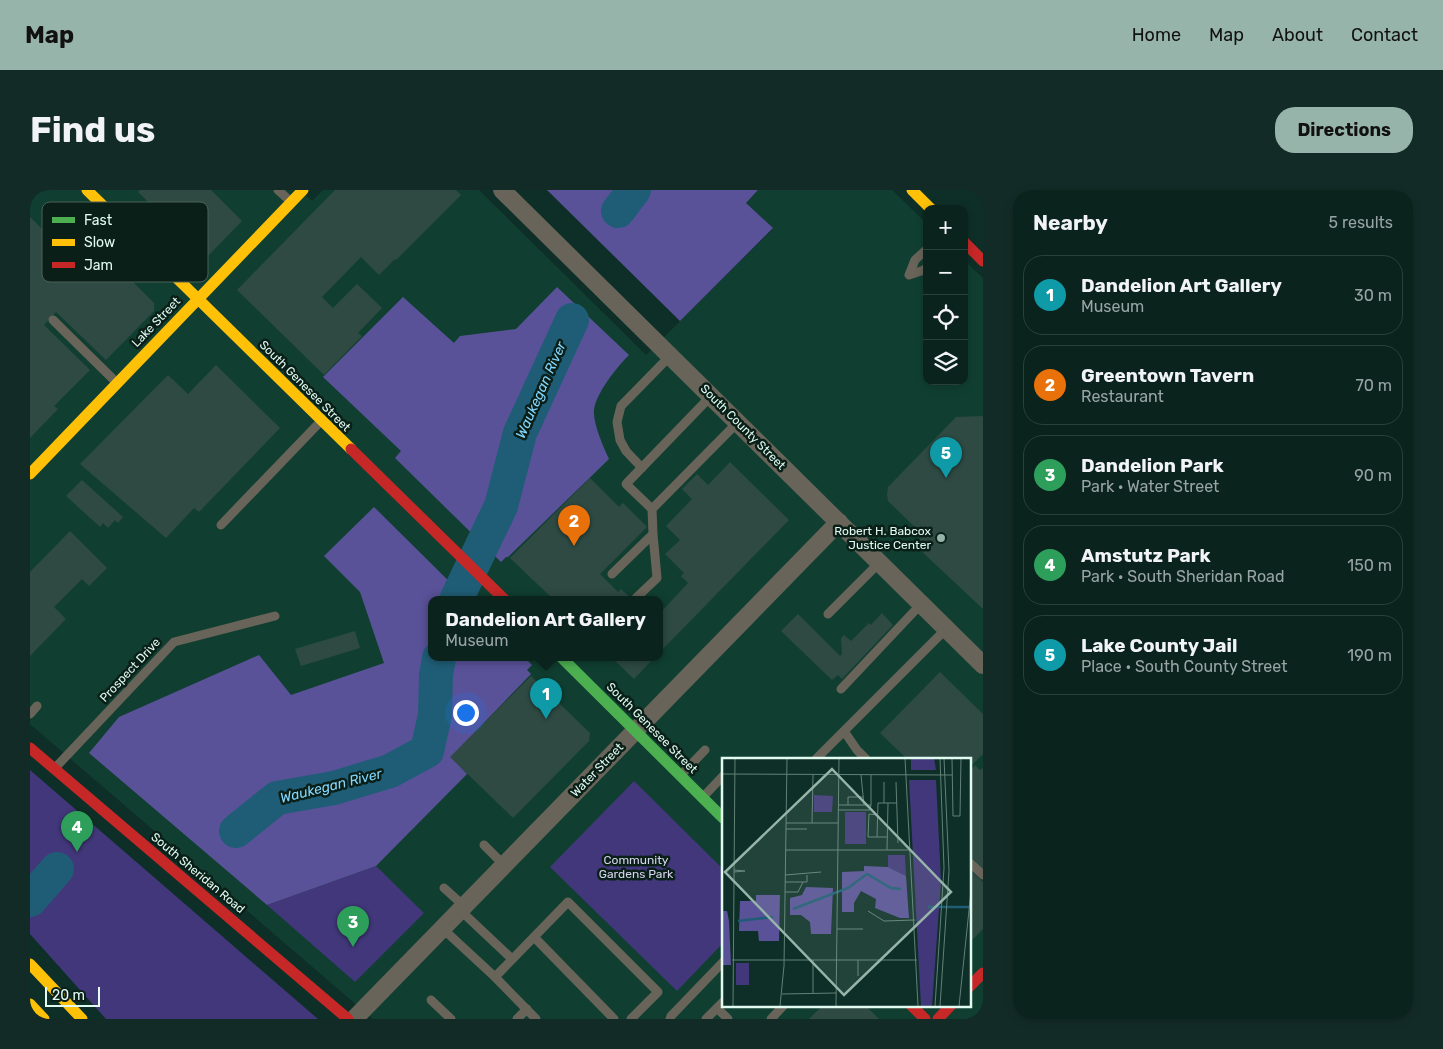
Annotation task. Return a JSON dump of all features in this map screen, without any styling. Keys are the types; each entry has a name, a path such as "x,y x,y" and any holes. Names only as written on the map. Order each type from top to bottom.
{"main road":[{"name":"South Genesee Street","path":"87,190 99,202"},
{"name":"Lake Street","path":"30,474 302,190"},
{"path":"912,190 927,205"},
{"path":"968,246 983,261"},
{"name":"South Genesee Street","path":"181,282 501,596"},
{"name":"South Genesee Street","path":"565,661 722,817"},
{"name":"South Sheridan Road","path":"30,748 348,1019"},
{"path":"30,964 82,1019"},
{"path":"30,1004 44,1019"},
{"path":"912,1006 925,1019"},
{"path":"938,1019 950,1006"}],"street":[{"name":"South County Street","path":"502,190 983,665"},
{"name":"Water Street","path":"354,1019 839,522"}],"lane":[{"path":"278,190 291,202"},
{"path":"923,252 914,260 909,275 923,270"},
{"path":"53,320 117,383"},
{"path":"642,468 626,451 620,440 618,422 621,406 670,356"},
{"path":"638,596 657,578 652,509 626,484 711,396"},
{"path":"221,525 321,421"},
{"path":"652,509 738,422"},
{"path":"612,574 653,534"},
{"path":"828,614 880,562"},
{"path":"841,689 922,603"},
{"name":"Prospect Drive","path":"54,769 174,642 275,616"},
{"path":"817,758 947,628"},
{"path":"30,714 37,706"},
{"path":"844,731 865,758"},
{"path":"681,776 705,750"},
{"path":"702,798 722,777"},
{"path":"484,845 504,865"},
{"path":"971,864 983,875"},
{"path":"444,888 512,959"},
{"path":"495,977 568,902 658,992 631,1019"},
{"path":"442,928 495,977 536,1019"},
{"path":"534,937 614,1019"},
{"path":"670,1019 722,963"},
{"path":"430,1000 451,1019"},
{"path":"706,1019 720,1005 728,1019"},
{"path":"771,1019 783,1006"},
{"path":"517,1019 527,1009"}],"shaded area":[{"path":"30,190 300,190 312,201 323,190 479,190 646,355 773,229 746,203 758,190 892,190 923,220 923,385 968,385 968,264 983,278 983,1019 373,1019 30,724"},
{"path":"547,190 758,190 746,203 773,228 680,321"},
{"path":"557,287 629,355 603,388 594,410 597,428 609,459 501,562 395,458 401,451 323,377 403,297 454,343 460,336 516,329"},
{"path":"374,507 464,596 428,596 428,661 528,661 532,665 527,670 531,674 451,757 467,774 376,866 267,905 89,753 119,717 259,655 291,695 384,663 360,592 324,556"}],"green space":[{"path":"30,770 318,1019 106,1019 30,934"},
{"name":"Community Gardens Park","path":"634,781 722,868 722,944 677,991 550,867"},
{"path":"376,866 424,913 355,982 267,905"}],"building":[{"path":"140,190 211,190 242,221 208,256 208,202 148,202 138,192"},
{"path":"335,190 456,190 461,195 379,275 361,257 322,297 333,308 357,284 382,308 358,333 362,336 324,375 237,290"},
{"path":"30,217 42,229 42,282 133,282 154,303 154,311 106,360 56,312 44,325 90,370 54,406 58,409 30,438"},
{"path":"216,365 280,428 199,512 194,508 166,538 80,464 168,375 188,394"},
{"path":"983,416 983,609 919,549 920,532 888,501 887,495 888,487 956,417"},
{"path":"730,462 789,520 663,649 663,610 688,583 681,576 684,573 665,554 680,540 666,526 692,499 682,489 697,474 708,485"},
{"path":"590,478 619,507 623,503 647,527 600,574 618,592 621,589 629,596 550,596 510,558"},
{"path":"82,480 123,517 118,523 115,520 108,528 103,523 100,527 66,496"},
{"path":"70,531 107,568 89,586 82,579 54,607 66,619 30,656 30,572"},
{"path":"882,613 893,625 842,679 838,675 832,680 781,631 798,614 840,656 842,654 841,638 844,635 851,641 869,623 871,625"},
{"path":"355,631 360,648 301,666 295,649"},
{"path":"615,661 651,661 634,679"},
{"path":"940,672 983,714 983,754 971,766 971,758 906,758 880,733"},
{"path":"531,676 590,733 589,741 513,818 450,757"},
{"path":"975,765 980,770 983,768 983,869 971,857 971,770"},
{"path":"971,871 983,882 983,929 971,941"},
{"path":"822,1006 866,1006 879,1019 809,1019"}],"waterway":[{"name":"Waukegan River","path":"618,211 634,190"},
{"name":"Waukegan River","path":"458,596 501,506 520,433 572,320"},
{"name":"Waukegan River","path":"236,831 277,798 334,788 390,771 427,751 435,715 436,675 438,661"},
{"name":"Waukegan River","path":"30,900 57,869"}],"traffic: fast":[{"path":"565,661 722,817"}],"traffic: slow":[{"path":"87,190 99,202"},
{"path":"30,474 303,190"},
{"path":"912,190 927,205"},
{"path":"181,282 351,449"},
{"path":"30,964 82,1019"},
{"path":"30,1004 44,1019"}],"traffic: jam":[{"path":"968,246 983,261"},
{"path":"351,449 501,596"},
{"path":"30,748 348,1019"},
{"path":"971,985 983,973"},
{"path":"912,1006 925,1019"},
{"path":"938,1019 950,1006"}],"place":[{"name":"Lake County Jail","path":"946,478"},
{"name":"Robert H. Babcox Justice Center","path":"941,538"},
{"name":"Greentown Tavern","path":"574,546"},
{"name":"Dandelion Art Gallery","path":"546,719"},
{"name":"Amstutz Park","path":"77,852"},
{"name":"Dandelion Park","path":"353,947"}]}
